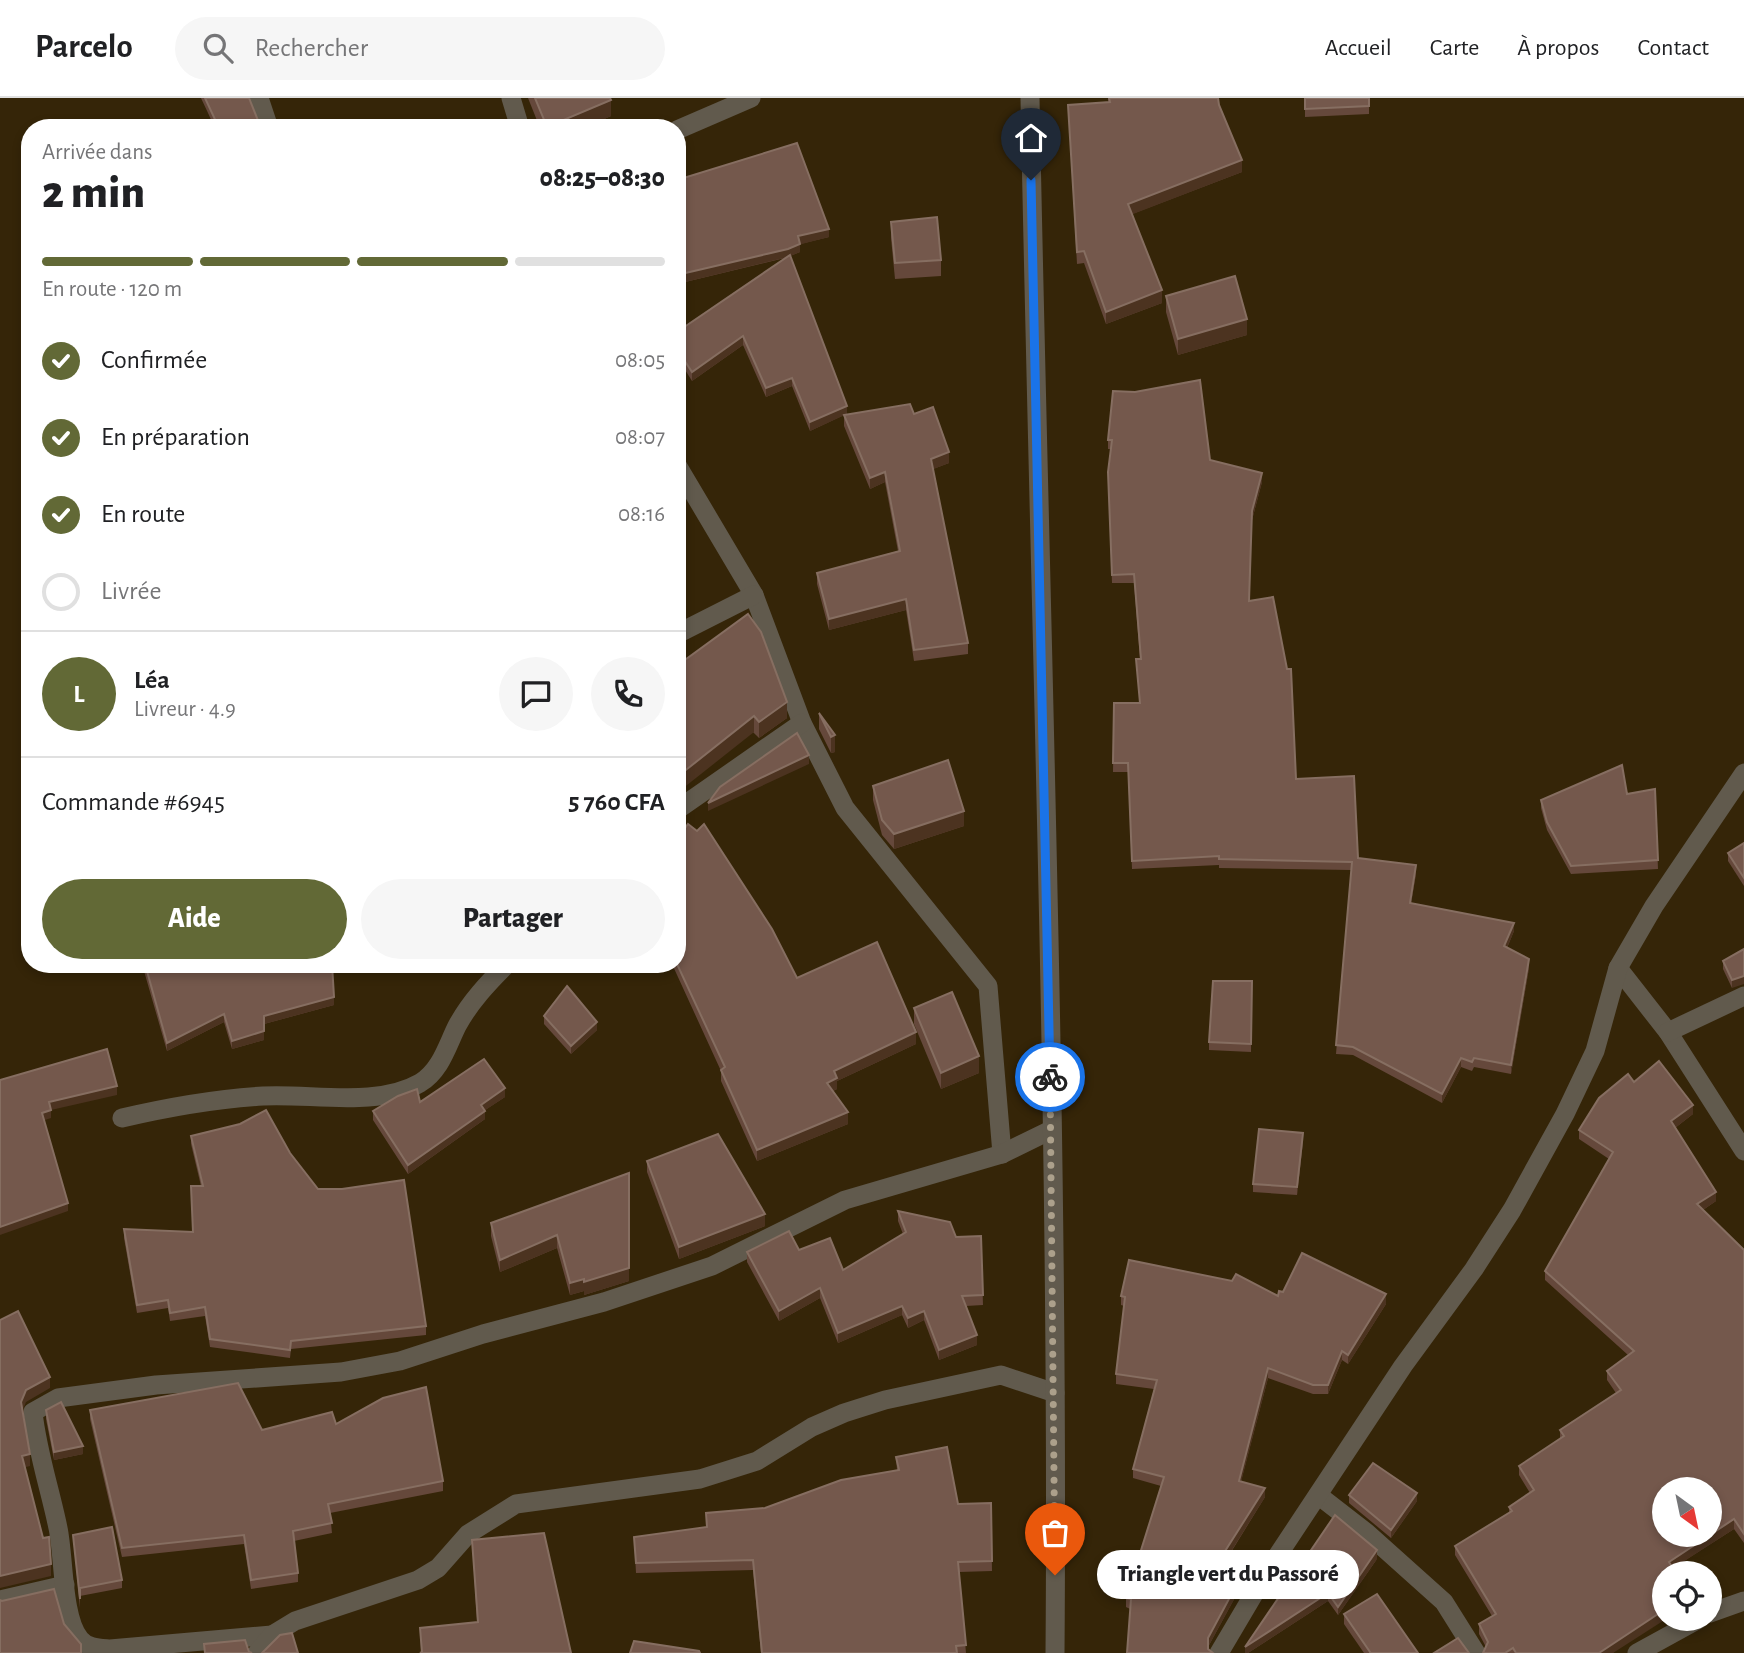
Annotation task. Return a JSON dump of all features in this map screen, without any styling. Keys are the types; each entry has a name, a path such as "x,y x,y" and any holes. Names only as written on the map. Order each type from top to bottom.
{"street":[{"path":"259,98 266,119"},
{"path":"511,98 517,119"},
{"path":"686,126 751,98"},
{"path":"1030,98 1051,1130 1055,1653"},
{"path":"686,480 754,595 802,723 845,808 989,986 1002,1154"},
{"path":"686,630 754,595"},
{"path":"686,804 802,723"},
{"path":"1219,1653 1268,1570 1403,1366 1474,1269 1512,1210 1565,1114 1595,1051 1618,968 1654,906 1744,774"},
{"path":"1618,968 1668,1032 1744,1151"},
{"path":"121,1118 195,1102 267,1096 343,1098 399,1091 421,1082 442,1062 458,1026 480,991 498,973"},
{"path":"1668,1032 1744,996"},
{"path":"272,1635 110,1649 93,1647 81,1641 74,1629 65,1586 59,1530 33,1412 42,1404 58,1398 156,1385 372,1368 639,1291 712,1266 845,1200 1002,1154 1051,1130"},
{"path":"257,1653 272,1635 295,1621 418,1580 438,1568 468,1534 516,1504 699,1479 757,1461 812,1427 844,1413 885,1400 1001,1375 1055,1393"},
{"path":"1318,1495 1367,1533 1444,1602 1476,1653"},
{"path":"0,1600 65,1586"},
{"path":"1722,1609 1744,1601"},
{"path":"1637,1653 1677,1631"}],"building":[{"path":"205,98 249,98 257,119 215,119"},
{"path":"535,98 611,100 566,119 544,119"},
{"path":"1109,98 1218,98 1242,160 1128,204 1162,290 1106,312 1084,251 1077,252 1068,105 1110,102"},
{"path":"1305,98 1369,98 1369,106 1305,109"},
{"path":"797,143 829,229 798,236 800,244 788,249 686,273 686,177"},
{"path":"937,217 941,260 895,263 891,222"},
{"path":"790,255 847,406 810,422 792,378 766,388 743,336 692,372 686,363 686,326"},
{"path":"1235,276 1247,319 1178,339 1166,296"},
{"path":"1200,380 1210,460 1262,473 1252,511 1249,601 1273,597 1287,669 1291,669 1296,779 1354,776 1358,858 1416,865 1410,903 1514,923 1504,946 1529,959 1511,1065 1474,1058 1472,1062 1461,1058 1442,1094 1353,1047 1336,1045 1352,862 1219,859 1219,856 1132,861 1128,763 1113,763 1114,703 1140,703 1136,659 1141,659 1134,574 1112,575 1108,472 1112,440 1108,440 1113,391 1135,392"},
{"path":"910,404 914,414 933,407 949,452 931,459 968,643 914,650 906,599 829,619 817,573 900,551 885,472 870,478 844,415"},
{"path":"748,614 761,632 787,702 759,722 754,716 686,770 686,659"},
{"path":"819,713 835,735 831,737"},
{"path":"797,733 809,755 708,803 720,787"},
{"path":"948,760 964,811 894,834 882,820 873,786"},
{"path":"1622,765 1627,794 1655,789 1658,860 1571,866 1547,822 1541,800"},
{"path":"688,824 697,831 704,824 772,929 797,978 877,942 916,1032 834,1071 837,1078 827,1083 848,1112 757,1150 721,1070 725,1067 681,973 686,973"},
{"path":"1744,843 1744,878 1728,853"},
{"path":"1744,949 1744,976 1732,980 1723,961"},
{"path":"148,973 333,973 334,997 264,1016 264,1031 232,1041 224,1014 167,1043"},
{"path":"1213,981 1252,981 1251,1044 1209,1042"},
{"path":"567,986 597,1022 571,1046 544,1016"},
{"path":"952,992 979,1056 941,1073 914,1008"},
{"path":"107,1049 117,1086 49,1102 51,1110 42,1113 68,1203 0,1227 0,1080"},
{"path":"484,1059 505,1088 481,1105 485,1111 408,1165 373,1111 398,1096 417,1089 420,1102"},
{"path":"1659,1061 1693,1105 1671,1121 1716,1192 1697,1204 1744,1250 1744,1534 1734,1519 1722,1527 1722,1477 1652,1477 1652,1547 1692,1547 1671,1561 1652,1561 1652,1618 1599,1653 1516,1653 1513,1648 1505,1653 1483,1653 1488,1642 1479,1624 1496,1614 1455,1546 1512,1511 1509,1507 1534,1490 1519,1466 1564,1436 1560,1430 1621,1390 1607,1371 1634,1351 1545,1271 1613,1152 1579,1130 1599,1098 1628,1074 1634,1082"},
{"path":"266,1110 290,1153 318,1189 342,1189 404,1180 426,1326 291,1341 290,1350 210,1339 205,1307 170,1313 168,1300 137,1305 124,1229 193,1232 191,1186 203,1186 191,1136 240,1124"},
{"path":"1259,1129 1303,1133 1297,1187 1253,1184"},
{"path":"718,1134 765,1214 679,1247 647,1161"},
{"path":"629,1173 629,1268 584,1282 584,1279 570,1283 557,1235 500,1260 491,1223"},
{"path":"898,1211 950,1222 956,1237 981,1236 983,1295 962,1296 977,1335 939,1350 924,1311 908,1318 902,1306 838,1333 820,1288 779,1311 747,1252 789,1231 799,1250 830,1238 843,1270 906,1232"},
{"path":"1302,1253 1386,1294 1348,1355 1342,1351 1328,1385 1313,1385 1268,1368 1239,1481 1265,1488 1215,1567 1238,1582 1208,1638 1208,1649 1213,1653 1127,1653 1131,1599 1126,1598 1164,1477 1133,1469 1157,1380 1116,1374 1125,1297 1121,1296 1129,1260 1232,1281 1236,1274 1278,1296 1279,1291 1283,1292"},
{"path":"18,1311 50,1377 26,1390 21,1402 30,1454 22,1456 43,1538 49,1537 51,1564 0,1576 0,1320"},
{"path":"238,1383 262,1430 332,1412 336,1424 383,1398 426,1387 443,1481 328,1504 332,1523 293,1531 298,1573 251,1580 244,1535 122,1548 90,1410"},
{"path":"61,1402 83,1446 54,1452 46,1410"},
{"path":"947,1447 958,1504 991,1503 992,1561 958,1562 966,1645 956,1646 957,1653 762,1653 753,1560 636,1563 634,1537 707,1527 706,1513 765,1508 841,1480 899,1470 896,1457"},
{"path":"1373,1463 1417,1493 1391,1530 1349,1495"},
{"path":"1335,1515 1377,1550 1338,1607 1328,1593 1245,1647"},
{"path":"112,1527 122,1580 80,1588 80,1599 73,1535"},
{"path":"544,1533 571,1653 420,1653 420,1628 478,1622 472,1540"},
{"path":"54,1589 64,1624 81,1644 81,1653 0,1653 0,1600"},
{"path":"1377,1594 1418,1653 1370,1653 1344,1614"},
{"path":"292,1633 298,1653 262,1653 280,1635"},
{"path":"1458,1638 1469,1653 1434,1653"},
{"path":"245,1640 249,1652 252,1653 205,1653 204,1644"},
{"path":"634,1641 699,1651 700,1653 630,1653"}],"way so far":[{"path":"1050,1077 1055,1575"}],"place":[{"name":"Triangle vert du Passoré","path":"1055,1575"}],"route":[{"path":"1031,180 1050,1077"}]}
